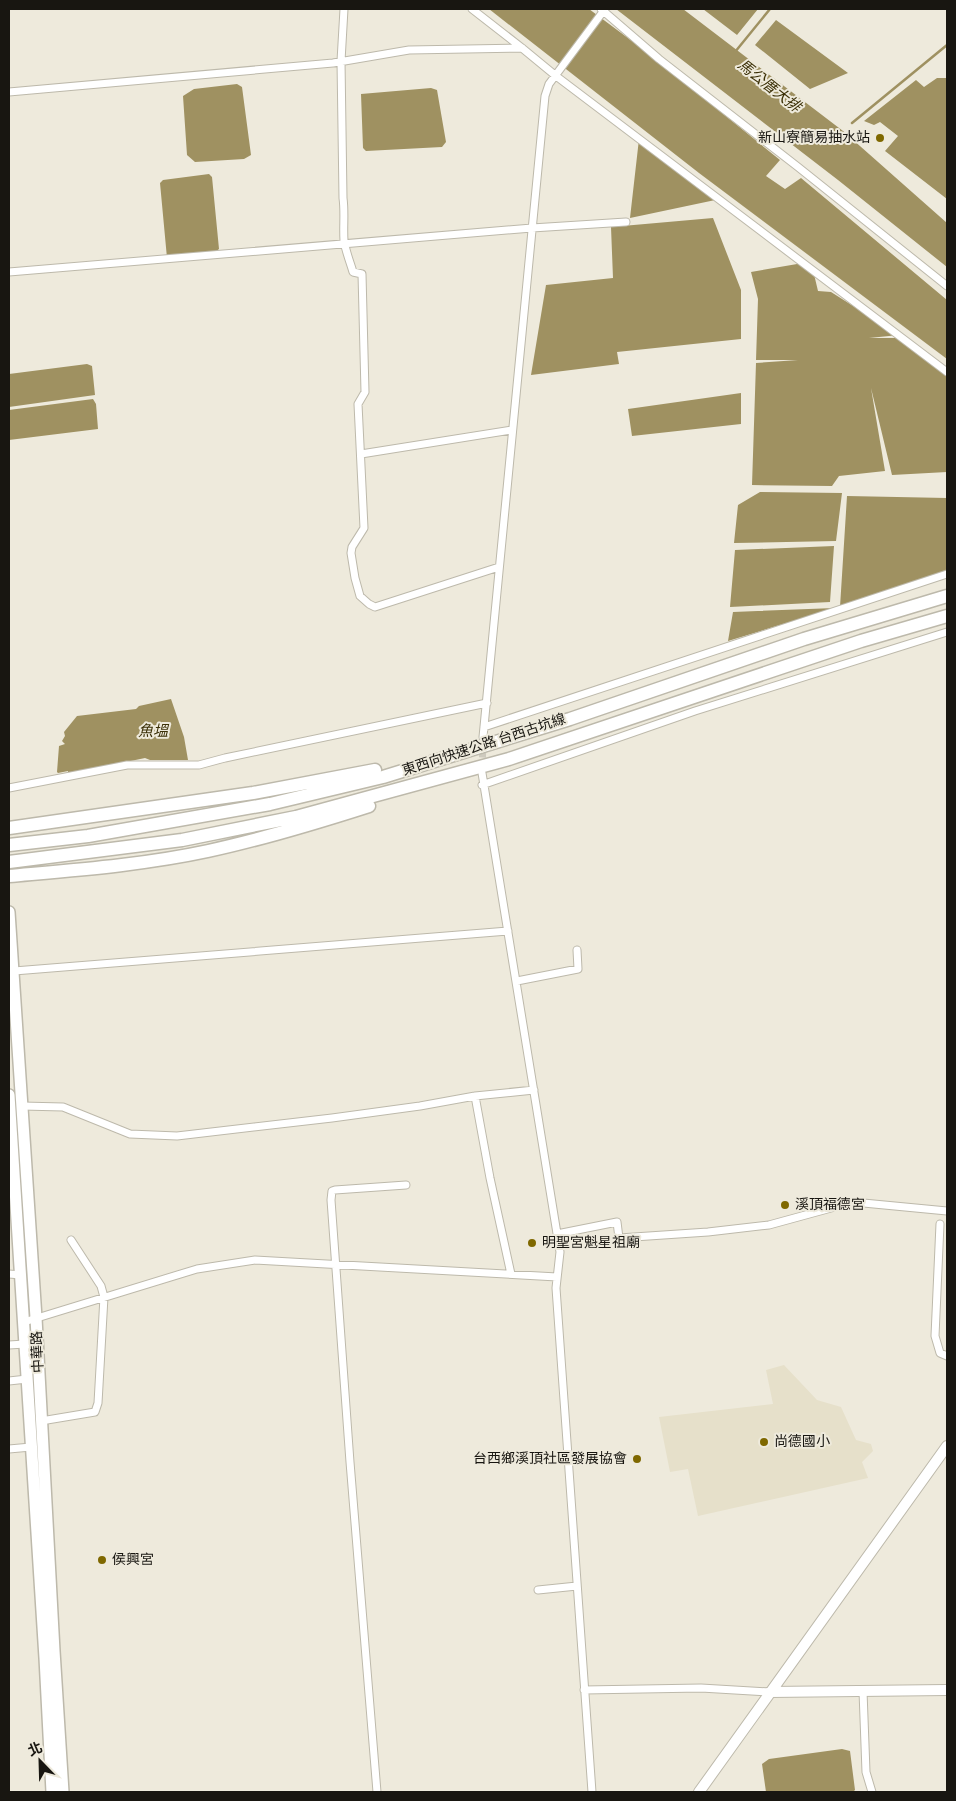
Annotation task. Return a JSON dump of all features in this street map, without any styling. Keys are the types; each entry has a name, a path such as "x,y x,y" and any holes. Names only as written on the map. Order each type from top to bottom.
{"highway":[{"name":"東西向快速公路 台西古坑線","path":"9,845 88,836 270,804 383,777 608,706 804,639 947,596"},
{"name":"東西向快速公路 台西古坑線","path":"9,862 182,840 296,817 508,759 861,641 947,616"},
{"path":"9,828 253,793 361,774 499,741"},
{"path":"9,876 115,866 207,852 293,830 508,759"}],"main road":[{"name":"中華路","path":"9,912 36,1318 63,1792"},
{"name":"中華路","path":"9,1095 11,1153 21,1275 52,1792"}],"street":[{"path":"344,9 341,61 342,198 345,212 343,217 345,244 353,272 362,274 364,392 358,404 364,528 352,547 351,553 355,578 360,596 374,607 499,567"},
{"path":"472,9 556,76 947,372"},
{"path":"483,737 545,96 550,84 603,9 659,59 947,286"},
{"path":"9,92 316,65 409,50 522,48"},
{"path":"9,272 532,228 626,222"},
{"path":"361,454 512,430"},
{"path":"484,727 947,574"},
{"path":"482,784 710,707 947,632"},
{"path":"9,788 127,765 199,765 487,703"},
{"path":"482,774 482,784 517,981 560,1252 556,1298 592,1792"},
{"path":"14,970 508,931"},
{"path":"517,981 578,969 576,950"},
{"path":"22,1106 63,1107 130,1134 177,1136 391,1110 475,1096 534,1090"},
{"path":"475,1096 490,1178 511,1274"},
{"path":"377,1792 366,1666 332,1191 406,1185"},
{"path":"557,1234 617,1222 619,1238 708,1232 769,1225 853,1202 947,1211"},
{"path":"940,1224 936,1336 940,1352 947,1356"},
{"path":"41,1421 95,1412 98,1403 104,1297 101,1286 71,1240"},
{"path":"24,1322 197,1269 255,1260 538,1277 557,1276"},
{"path":"9,1274 21,1275"},
{"path":"9,1345 25,1344"},
{"path":"9,1381 27,1379"},
{"path":"700,1792 947,1446"},
{"path":"9,1449 31,1447"},
{"path":"538,1590 576,1586"},
{"path":"584,1690 701,1688 770,1692 947,1690"},
{"path":"863,1691 866,1772 872,1792"}],"shaded area":[{"name":"尚德國小","path":"784,1365 817,1400 841,1407 856,1440 871,1444 873,1451 862,1462 868,1478 698,1516 688,1469 670,1472 659,1417 773,1404 766,1370"}],"water":[{"path":"489,9 589,9 652,56 780,160 766,176 785,189 801,178 947,300 947,359 699,173"},
{"name":"馬公厝大排","path":"616,9 683,9 843,131 947,223 947,267 838,180"},
{"path":"703,9 758,9 737,35"},
{"path":"776,20 848,73 810,89 755,45"},
{"path":"937,78 947,78 947,199 885,151 898,136 880,122 874,125 864,121 916,80 924,87"},
{"path":"237,84 242,87 251,155 244,159 195,162 187,155 183,96 194,89"},
{"path":"431,88 437,90 446,142 442,147 366,151 363,148 361,94"},
{"path":"639,139 720,199 630,218"},
{"path":"209,174 212,177 219,249 210,256 167,258 160,183 163,180"},
{"path":"713,218 741,290 741,339 617,352 619,364 531,375 546,285 613,278 611,227"},
{"path":"803,263 813,270 818,291 831,292 899,335 869,338 899,338 947,375 947,472 892,475 871,388 885,471 839,476 832,486 752,485 756,363 798,360 756,360 758,299 751,272"},
{"path":"87,364 92,366 95,395 9,407 9,374"},
{"path":"741,393 741,424 632,436 628,409"},
{"path":"93,399 96,404 98,429 9,440 9,410"},
{"path":"760,492 842,493 836,541 734,543 738,505"},
{"path":"847,496 947,498 947,572 840,607"},
{"path":"834,546 830,602 730,607 735,550"},
{"path":"835,608 728,641 733,612"},
{"name":"魚塭","path":"171,699 184,737 188,760 150,760 145,758 68,774 68,771 57,772 59,746 65,744 62,741 65,736 64,732 77,716 136,709 139,706"},
{"path":"842,1749 850,1751 855,1790 853,1792 766,1792 762,1764 769,1759"}],"waterway":[{"path":"735,52 770,9"},
{"path":"852,123 947,45"}],"tunnel":[{"path":"482,768 483,744"}],"place":[{"name":"新山寮簡易抽水站","path":"880,138"},
{"name":"溪頂福德宮","path":"785,1205"},
{"name":"明聖宮魁星祖廟","path":"532,1243"},
{"name":"尚德國小","path":"764,1442"},
{"name":"台西鄉溪頂社區發展協會","path":"637,1459"},
{"name":"侯興宮","path":"102,1560"}]}
